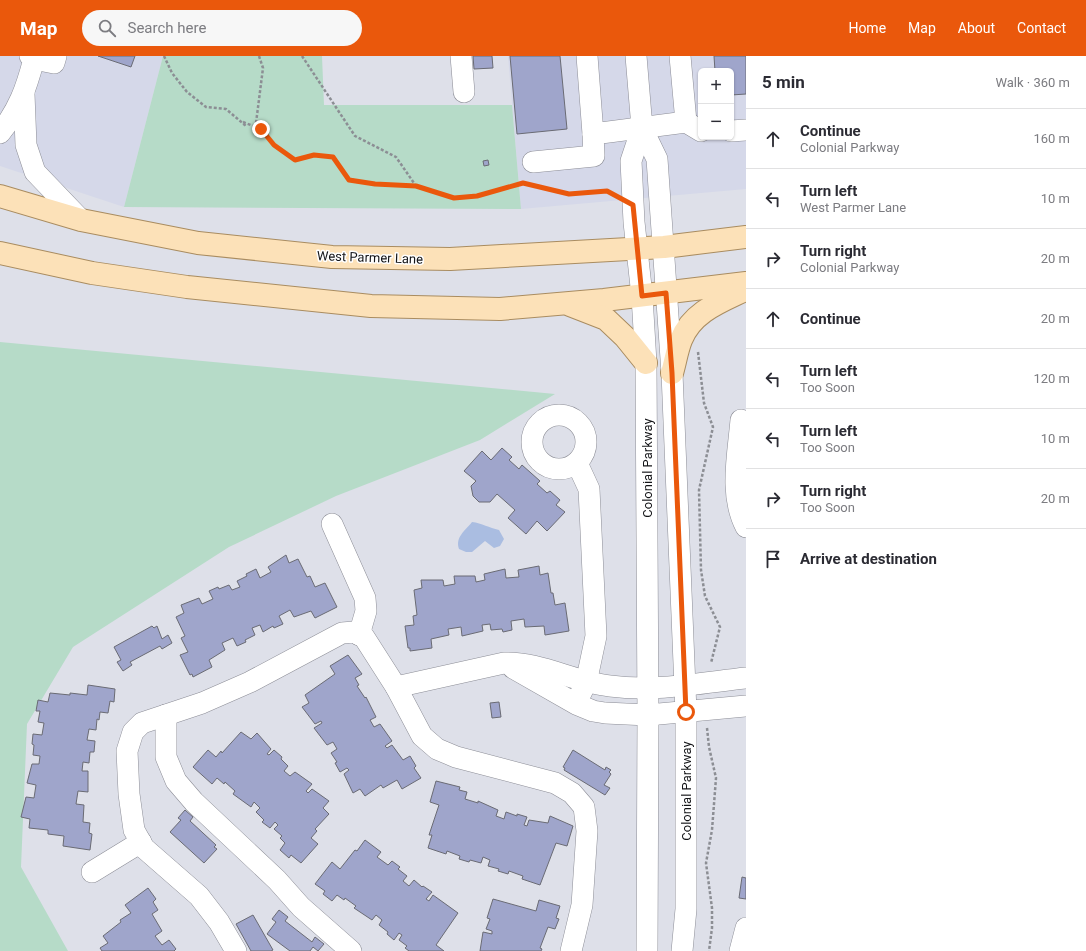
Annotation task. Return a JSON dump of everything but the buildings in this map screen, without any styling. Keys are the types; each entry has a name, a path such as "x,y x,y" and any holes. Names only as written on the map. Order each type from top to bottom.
{"main road":[{"name":"West Parmer Lane","path":"0,196 81,220 198,243 332,257 450,258 638,249 746,237"},
{"path":"0,253 20,259 92,273 187,287 338,304 371,306 500,309 642,296 746,283"},
{"path":"672,373 681,340 695,317 713,305 746,289"},
{"path":"565,303 606,319 625,337 646,363"}],"street":[{"path":"56,56 54,63 32,58 24,94 26,145 35,172 81,220"},
{"path":"461,56 464,92"},
{"path":"534,162 594,156 587,56"},
{"path":"636,56 642,128"},
{"path":"593,134 642,128 693,126 680,56"},
{"path":"0,133 8,124 24,94"},
{"name":"Colonial Parkway","path":"642,128 631,161 633,205 642,296 646,363 648,688 647,951"},
{"name":"Colonial Parkway","path":"642,128 657,159 672,373 686,712 686,909 682,951"},
{"path":"734,132 746,130"},
{"path":"741,420 736,475 739,514 746,527"},
{"path":"576,704 586,683 596,628 589,489 577,463"},
{"path":"332,524 365,598 366,611 359,635"},
{"path":"236,951 219,922 199,896 144,848 134,830 129,794 127,751 133,732 142,723 202,703 250,682 342,633 354,632 364,637 379,658 422,736 437,749 456,757 555,783 572,793 584,807 587,831 582,905 571,951"},
{"path":"396,687 504,663 521,663 586,683 612,686 648,688 746,678"},
{"path":"504,663 576,704 593,711 648,715 746,706"},
{"path":"166,715 166,757 176,781 194,802 277,880 301,907 351,951"},
{"path":"92,872 140,842"},
{"path":"740,951 746,928"}],"path":[{"path":"164,56 172,73 187,92 206,106 226,109 246,126"},
{"path":"258,56 263,68 256,123 274,145 295,160 314,155 333,157 349,180 375,184 416,186 454,198 477,196 523,183 569,194 607,191 633,205"},
{"path":"302,56 355,136 396,157 416,186"},
{"path":"241,121 261,129"},
{"path":"698,348 704,403 713,427 699,490 701,570 706,596 720,627 710,667"},
{"path":"706,723 709,747 716,778 712,830 706,863 712,908 712,928 709,951"}],"shaded area":[{"path":"0,56 163,56 124,207 0,166"},
{"path":"508,56 746,56 746,189 521,209"}],"green space":[{"path":"163,56 322,56 324,105 512,105 521,209 124,207"},
{"path":"0,342 555,394 480,440 336,496 229,547 73,647 27,724 21,867 68,951 0,951"}],"water":[{"path":"472,522 499,530 504,539 500,546 494,548 485,541 472,552 466,552 459,549 458,541"}],"route":[{"path":"261,129 274,145 295,160 314,155 333,157 349,180 375,184 416,186 454,198 477,196 523,183 569,194 607,191 633,205 642,296 666,293 672,373 686,712"}]}
